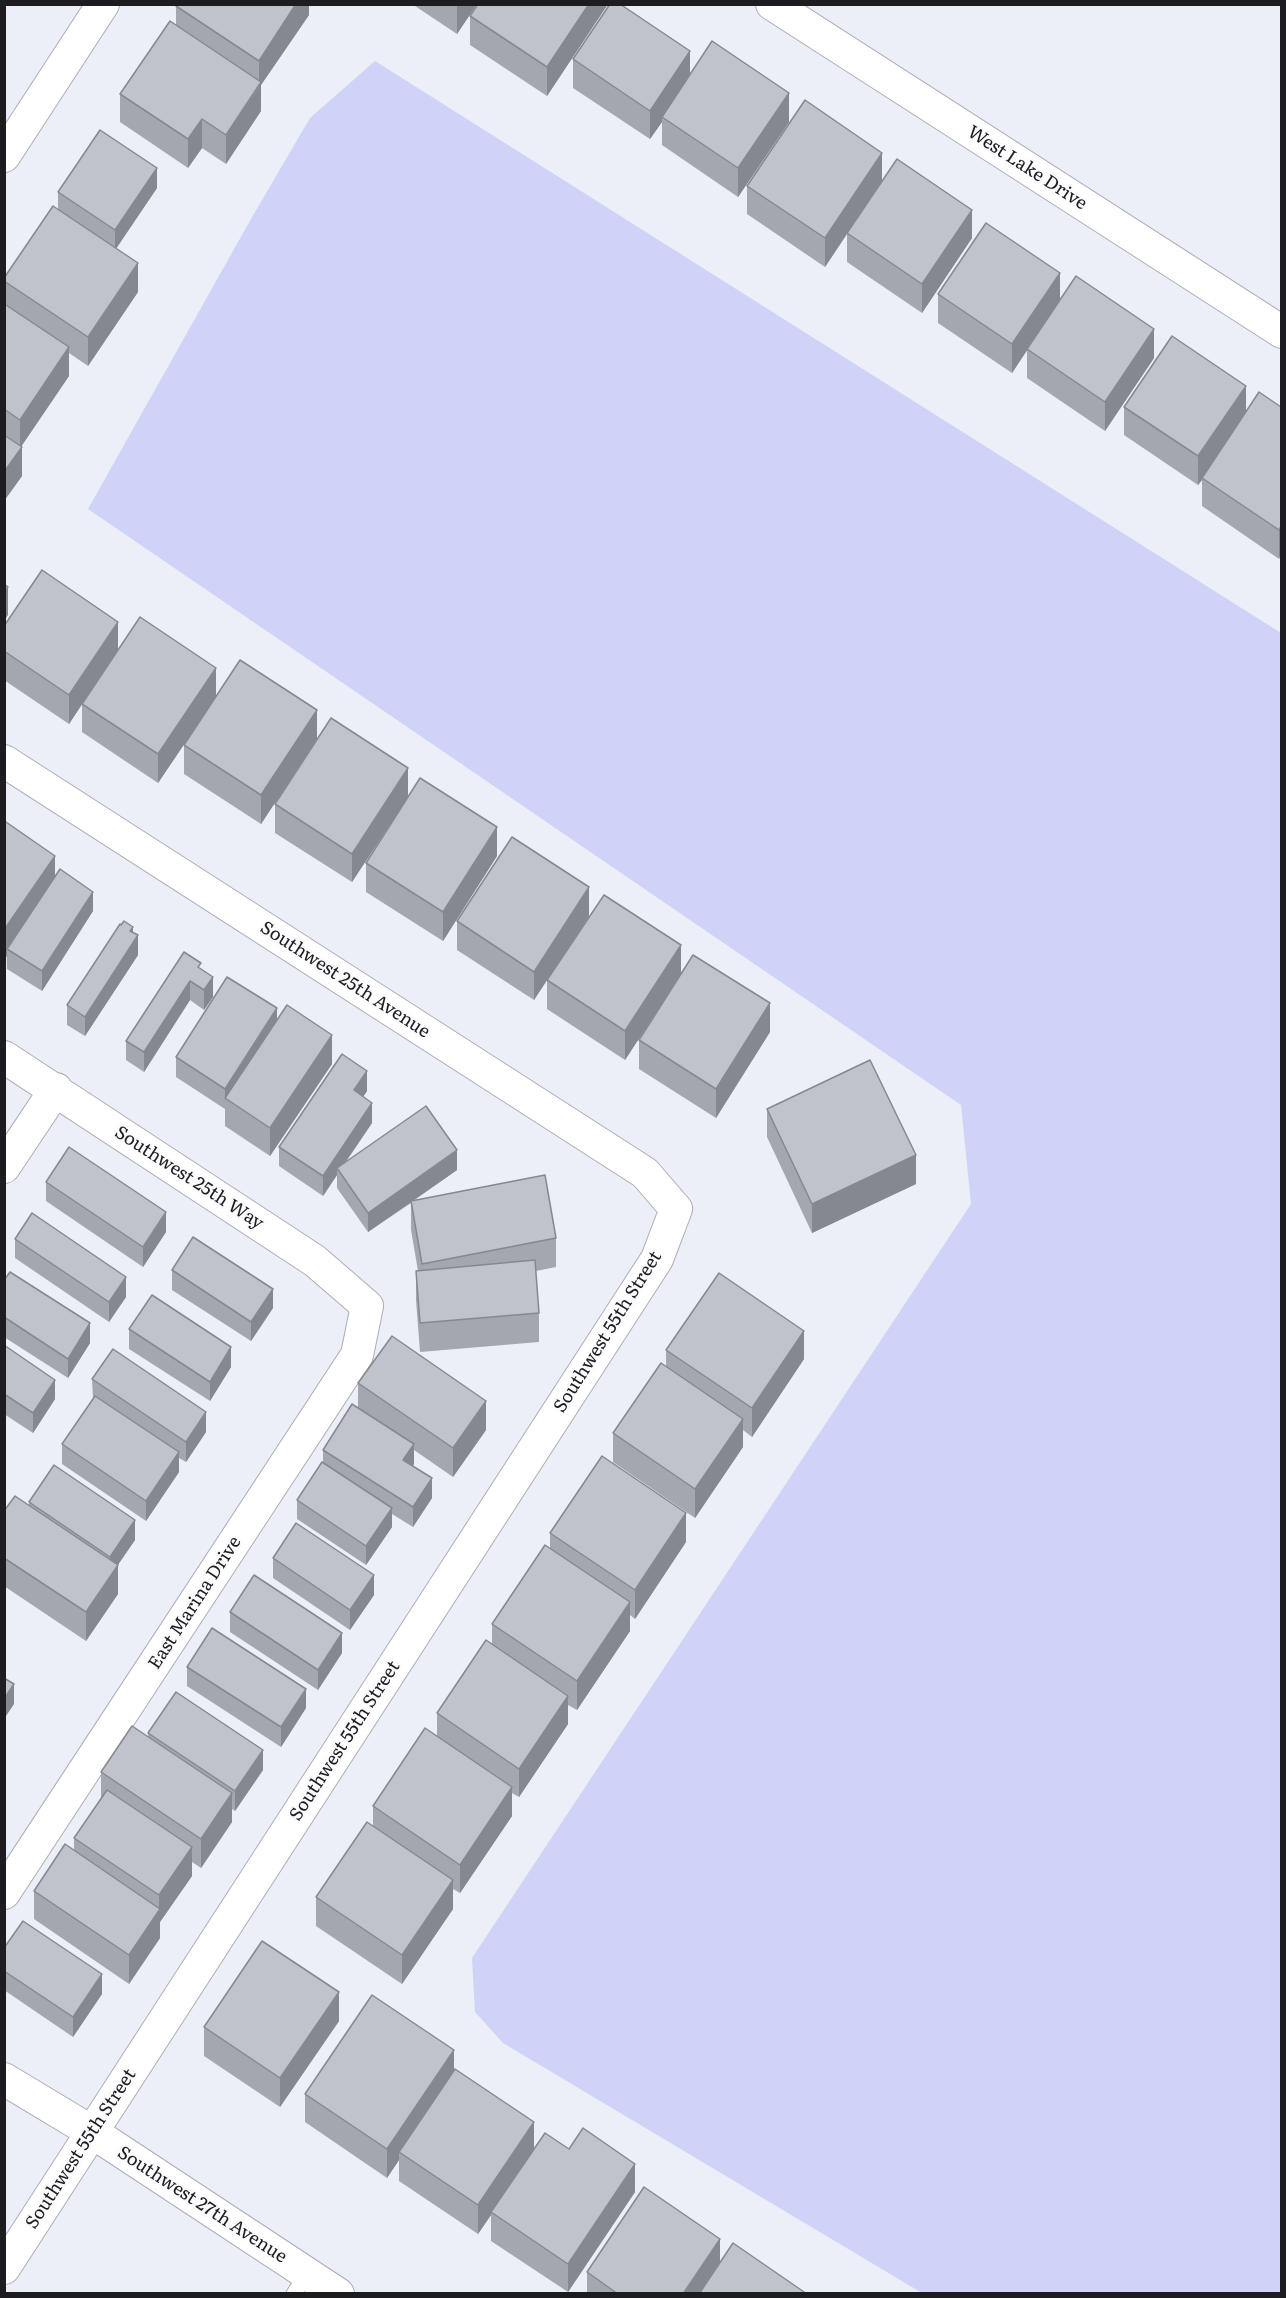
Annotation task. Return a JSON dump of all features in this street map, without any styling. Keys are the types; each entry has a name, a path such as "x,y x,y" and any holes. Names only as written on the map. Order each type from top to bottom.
{"street":[{"path":"4,156 103,4"},
{"name":"West Lake Drive","path":"772,4 1281,332"},
{"name":"Southwest 25th Avenue","path":"4,761 645,1173 676,1209"},
{"name":"Southwest 25th Way","path":"4,1057 315,1261 367,1306"},
{"path":"4,1167 56,1089"},
{"name":"Southwest 55th Street","path":"4,2268 657,1259 676,1209"},
{"name":"East Marina Drive","path":"4,1893 357,1355 367,1306"},
{"name":"Southwest 27th Avenue","path":"4,2079 92,2132 300,2283 338,2294"}],"water":[{"path":"375,61 1281,633 1281,2293 922,2293 503,2043 475,2012 472,1958 971,1204 961,1105 88,509 310,118"}],"building":[{"path":"177,4 296,4 259,61 176,6"},
{"path":"478,4 589,4 547,67 470,16"},
{"path":"610,4 620,4 690,51 650,111 573,59"},
{"path":"170,21 261,82 226,135 202,119 188,139 120,94"},
{"path":"712,41 789,93 738,168 662,117"},
{"path":"805,100 882,153 825,238 747,186"},
{"path":"100,130 157,168 115,230 58,192"},
{"path":"897,159 972,210 922,284 847,233"},
{"path":"53,206 138,263 88,337 4,281"},
{"path":"986,223 1060,273 1012,344 938,294"},
{"path":"1076,276 1154,329 1105,402 1027,349"},
{"path":"6,305 69,347 20,420 4,409 4,307"},
{"path":"1172,336 1246,386 1198,456 1124,407"},
{"path":"1259,392 1281,407 1281,526 1279,530 1202,478"},
{"path":"4,435 22,447 4,472"},
{"path":"42,570 118,622 69,695 4,651 4,626"},
{"path":"140,617 216,668 158,754 82,704"},
{"path":"240,660 317,710 261,795 184,745"},
{"path":"331,718 408,768 352,854 275,804"},
{"path":"420,778 497,827 443,912 366,863"},
{"path":"6,822 55,856 4,930 4,824"},
{"path":"512,837 589,887 534,972 457,921"},
{"path":"60,869 93,892 42,971 7,949"},
{"path":"604,895 681,945 625,1031 547,980"},
{"path":"124,921 133,927 130,931 138,935 85,1017 67,1005"},
{"path":"184,952 201,963 198,967 213,977 204,990 190,981 144,1052 126,1041"},
{"path":"693,955 770,1003 716,1089 639,1040"},
{"path":"227,977 277,1008 225,1089 176,1057"},
{"path":"287,1005 332,1035 270,1128 225,1098"},
{"path":"342,1054 367,1071 354,1090 372,1103 323,1176 279,1147"},
{"path":"870,1060 916,1155 812,1204 767,1109"},
{"path":"426,1106 457,1150 368,1213 337,1168"},
{"path":"69,1147 166,1212 143,1247 46,1182"},
{"path":"545,1175 556,1238 422,1264 411,1201"},
{"path":"32,1213 126,1277 109,1302 15,1239"},
{"path":"193,1237 273,1289 251,1322 172,1270"},
{"path":"535,1260 539,1313 420,1323 416,1271"},
{"path":"10,1272 90,1323 68,1359 4,1317 4,1280"},
{"path":"719,1273 804,1331 752,1408 666,1350"},
{"path":"152,1295 231,1347 210,1382 129,1329"},
{"path":"392,1336 486,1401 453,1448 358,1383"},
{"path":"4,1345 55,1380 33,1413 4,1394"},
{"path":"113,1349 206,1412 186,1442 92,1379"},
{"path":"661,1363 743,1419 695,1489 613,1433"},
{"path":"95,1396 179,1452 146,1501 62,1444"},
{"path":"352,1404 414,1444 403,1460 432,1478 413,1507 323,1450"},
{"path":"602,1456 686,1513 635,1590 550,1533"},
{"path":"322,1462 392,1508 366,1546 297,1500"},
{"path":"54,1465 135,1520 110,1557 29,1502"},
{"path":"15,1496 118,1565 86,1612 4,1558 4,1511"},
{"path":"296,1523 374,1575 350,1610 273,1558"},
{"path":"545,1545 630,1602 577,1681 492,1624"},
{"path":"254,1575 342,1633 318,1670 230,1612"},
{"path":"212,1628 306,1689 281,1727 187,1667"},
{"path":"486,1640 568,1696 519,1769 437,1713"},
{"path":"4,1678 14,1684 4,1699"},
{"path":"176,1692 263,1750 235,1791 148,1733"},
{"path":"132,1726 232,1793 201,1839 101,1772"},
{"path":"425,1728 512,1787 460,1865 373,1806"},
{"path":"107,1790 192,1847 159,1895 74,1838"},
{"path":"367,1822 453,1880 402,1955 316,1897"},
{"path":"65,1844 160,1909 129,1955 34,1891"},
{"path":"23,1921 102,1974 73,2017 4,1971 4,1948"},
{"path":"262,1941 339,1992 280,2078 204,2027"},
{"path":"372,1995 454,2050 387,2149 305,2094"},
{"path":"455,2069 534,2122 478,2205 399,2152"},
{"path":"583,2128 635,2164 568,2264 491,2212 545,2133 569,2149"},
{"path":"644,2187 720,2239 683,2294 618,2294 587,2272"},
{"path":"733,2243 807,2294 699,2294"}]}
